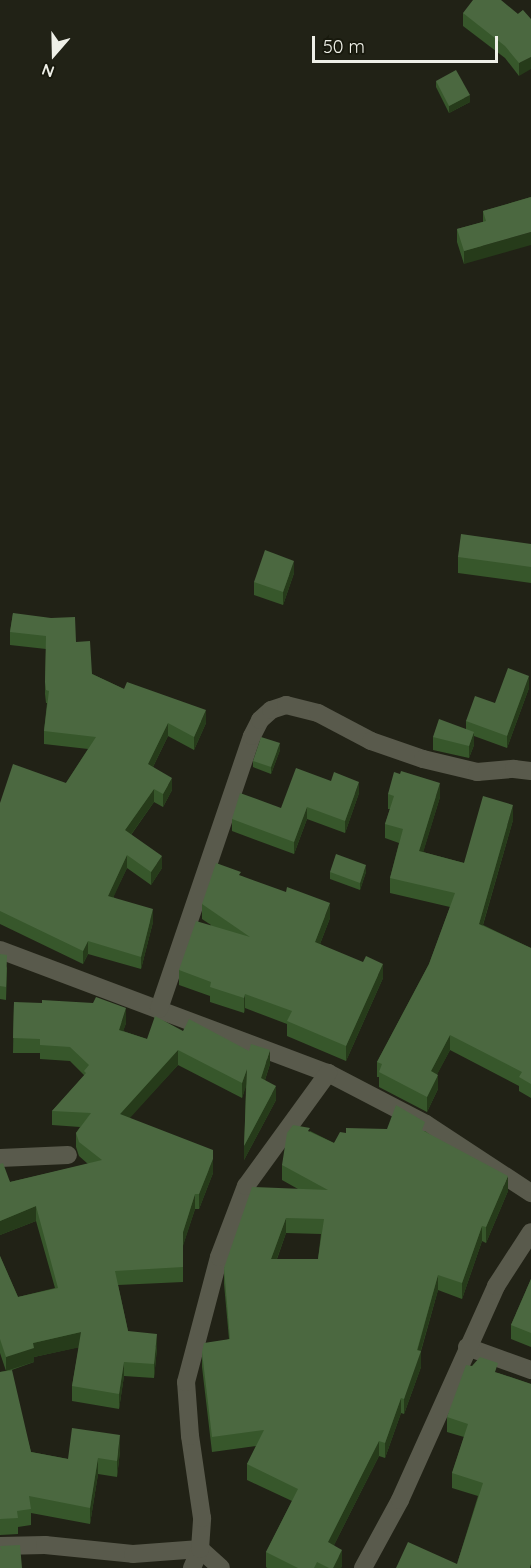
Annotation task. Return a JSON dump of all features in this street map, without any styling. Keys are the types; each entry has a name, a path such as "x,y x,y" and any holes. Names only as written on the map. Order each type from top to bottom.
{"street":[{"path":"159,1008 252,736 260,720 271,710 286,705 318,713 371,741 423,759 477,772 514,769 531,771"},
{"path":"0,950 328,1073 426,1124 531,1193"},
{"path":"192,1568 200,1549 202,1518 190,1436 186,1382 219,1257 246,1186 328,1073"},
{"path":"0,1158 68,1155"},
{"path":"363,1568 400,1500 495,1286 531,1232"},
{"path":"467,1347 531,1370"},
{"path":"0,1546 45,1545 133,1554 200,1549 221,1568"}],"building":[{"path":"473,0 501,0 518,14 523,10 531,19 531,57 519,63 505,46 463,13"},
{"path":"456,70 470,95 449,106 436,81"},
{"path":"531,197 531,232 464,251 457,229 486,221 483,211"},
{"path":"461,534 531,544 531,567 458,557"},
{"path":"265,550 294,561 283,592 254,582"},
{"path":"13,613 51,618 75,617 76,642 90,641 92,674 124,689 127,682 206,710 194,737 168,723 148,764 172,778 163,794 154,789 125,830 162,856 151,872 127,855 108,896 153,909 141,957 88,941 83,951 0,911 0,803 13,764 66,783 96,737 44,731 49,691 46,690 45,682 46,636 10,632"},
{"path":"508,668 529,676 507,736 466,721 475,696 495,703"},
{"path":"439,719 474,732 469,746 433,737"},
{"path":"261,737 280,743 271,767 253,761"},
{"path":"296,768 331,781 334,772 359,782 345,821 307,807 294,842 232,819 240,793 281,808"},
{"path":"401,771 440,783 419,851 464,863 483,796 513,805 479,924 531,948 531,1084 519,1077 522,1072 450,1035 431,1071 438,1075 427,1097 379,1072 382,1064 377,1062 429,964 455,893 390,878 403,829 385,824 394,796 388,794 394,772 400,774"},
{"path":"336,854 366,865 360,883 330,872"},
{"path":"216,863 241,872 239,875 286,892 287,887 330,903 315,942 363,962 366,956 383,964 346,1046 287,1021 292,1011 245,994 244,998 210,987 211,982 179,970 196,921 250,937 202,904"},
{"path":"0,954 7,955 6,987 0,986"},
{"path":"96,997 126,1008 119,1030 147,1039 155,1016 183,1031 189,1019 249,1051 251,1044 270,1050 261,1078 276,1086 244,1146 247,1069 242,1083 178,1050 120,1114 213,1150 213,1159 199,1194 195,1194 183,1232 183,1267 115,1271 128,1331 157,1334 154,1364 124,1362 119,1394 72,1386 81,1332 33,1343 34,1348 6,1357 0,1339 0,1256 18,1297 58,1288 36,1206 0,1221 0,1164 3,1163 10,1182 102,1160 79,1142 76,1133 91,1113 52,1111 86,1073 84,1071 89,1065 70,1047 40,1045 40,1039 13,1038 14,1002 42,1003 42,1000 93,1003"},
{"path":"396,1105 425,1122 422,1130 508,1176 486,1227 482,1226 462,1283 438,1275 417,1350 421,1351 404,1399 401,1398 385,1443 379,1441 328,1542 342,1550 333,1568 317,1562 314,1568 298,1568 266,1552 298,1489 247,1464 264,1430 212,1437 202,1352 204,1343 230,1339 224,1268 252,1187 328,1190 282,1165 287,1133 293,1125 310,1128 308,1131 334,1143 340,1132 346,1133 346,1128 387,1129","holes":["286,1218 324,1219 318,1259 271,1259"]},
{"path":"531,1279 531,1333 511,1325"},
{"path":"480,1357 498,1363 495,1372 531,1384 530,1568 396,1568 408,1542 457,1564 483,1483 452,1473 468,1424 447,1417 466,1365 472,1366"},
{"path":"12,1370 31,1452 68,1459 72,1428 120,1435 117,1461 98,1458 90,1508 29,1496 31,1509 17,1511 18,1518 0,1519 0,1372"},
{"path":"20,1545 22,1568 0,1568 0,1546"}]}
